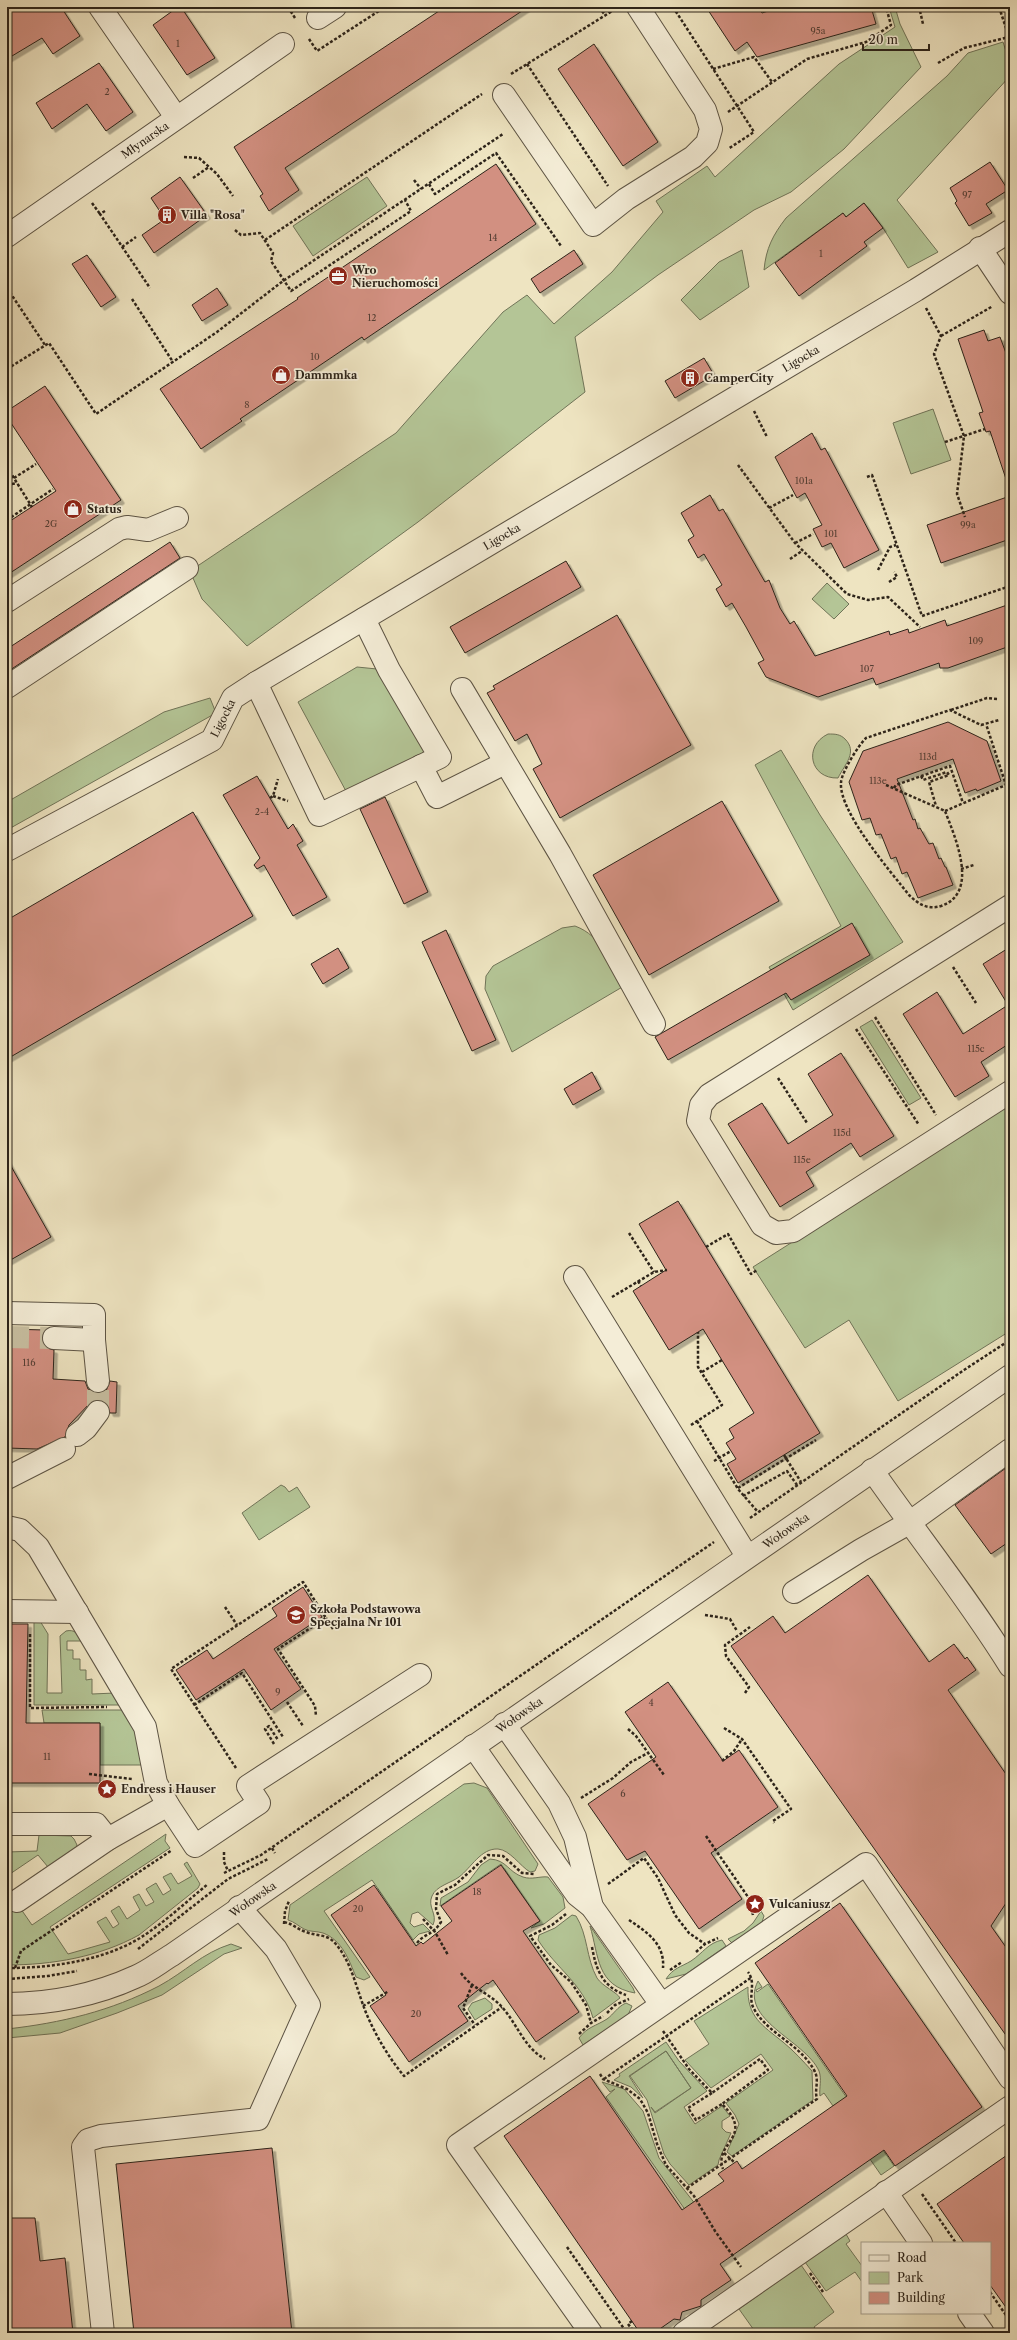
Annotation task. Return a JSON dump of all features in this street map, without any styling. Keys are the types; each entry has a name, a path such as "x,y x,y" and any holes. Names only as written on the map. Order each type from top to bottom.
{"street":[{"path":"100,7 176,117"},
{"path":"499,88 593,225 626,199 693,157 707,143 710,122 705,110 638,7"},
{"name":"Młynarska","path":"7,236 283,44"},
{"name":"Ligocka","path":"7,850 212,740 233,698 256,682 916,290 980,248 1010,231"},
{"path":"980,248 1005,297"},
{"path":"7,601 119,529 127,527 148,530 177,518"},
{"path":"7,687 187,568"},
{"path":"256,682 319,815 440,757 389,670 364,619"},
{"path":"462,689 505,764 560,854 654,1024"},
{"path":"421,766 437,797 505,764"},
{"path":"1010,906 941,949 859,1012 766,1060 709,1095 701,1105 698,1121 762,1225 776,1233 793,1231 1010,1092"},
{"path":"575,1277 747,1556"},
{"path":"7,1313 94,1315 94,1340 98,1381"},
{"path":"54,1338 94,1340"},
{"name":"Wołowska","path":"7,2004 42,2003 77,1996 136,1977 172,1955 239,1907 747,1556 1010,1376"},
{"path":"7,1478 71,1442 86,1428 98,1412"},
{"path":"794,1592 861,1550 909,1523 1010,1450"},
{"path":"872,1470 980,1619 1010,1666"},
{"path":"7,1527 20,1530 38,1547 145,1727 156,1783 168,1806 195,1846 259,1804 248,1786 420,1675"},
{"path":"7,1611 77,1612"},
{"path":"504,1724 559,1803 575,1837 592,1907"},
{"path":"473,1746 577,1895 592,1907 661,2004"},
{"path":"17,1901 108,1839 168,1806"},
{"path":"7,1824 96,1824 108,1839"},
{"path":"591,2333 458,2145 866,1864 1010,2078"},
{"path":"103,2333 83,2147 88,2140 101,2136 258,2119 309,2005 276,1949 239,1907"},
{"path":"684,2333 1010,2106"},
{"path":"886,2192 920,2242"},
{"path":"970,2314 983,2333"}],"path":[{"path":"320,20 317,51 385,7"},
{"path":"599,7 605,16"},
{"path":"265,240 499,88 527,64 619,7"},
{"path":"673,7 737,106"},
{"path":"710,122 737,106 807,59 866,42 891,25 886,7"},
{"path":"938,63 964,48 1009,38 999,7"},
{"path":"920,11 922,24"},
{"path":"713,68 754,57 772,82"},
{"path":"527,64 608,187"},
{"path":"7,368 49,343 96,414 174,362 283,282 522,121"},
{"path":"429,184 435,194 496,153 561,246"},
{"path":"184,156 199,158 217,174 233,196"},
{"path":"193,178 209,167"},
{"path":"414,180 421,190"},
{"path":"235,230 241,235 260,234 273,254 271,260 283,282 291,291 411,211 405,200"},
{"path":"104,211 100,214 150,288"},
{"path":"122,247 136,236"},
{"path":"7,288 45,345"},
{"path":"916,290 941,336"},
{"path":"965,517 957,494 964,436 934,354 941,336 1005,297"},
{"path":"132,299 174,362"},
{"path":"945,442 985,429"},
{"path":"14,478 36,464"},
{"path":"738,465 795,543 847,594 868,600 888,597 920,627"},
{"path":"7,467 31,505"},
{"path":"867,478 872,476 922,616 1010,586"},
{"path":"7,485 18,483"},
{"path":"7,520 53,489"},
{"path":"769,508 793,495"},
{"path":"795,543 813,534"},
{"path":"878,570 890,547 896,544"},
{"path":"790,559 802,551"},
{"path":"889,582 897,577 894,572"},
{"path":"886,785 945,811 958,844 961,869 961,888 954,898 948,903 934,907 918,904 855,824 841,789 841,782 859,745 866,738 987,698 997,699"},
{"path":"950,710 981,725 999,720"},
{"path":"945,811 1006,785 986,724"},
{"path":"894,788 896,785 950,766 963,803"},
{"path":"922,776 923,780 947,772 949,775 929,782 936,807"},
{"path":"961,869 974,865"},
{"path":"941,949 976,1003"},
{"path":"916,1122 855,1026 859,1012 873,1014 934,1111"},
{"path":"766,1060 807,1123"},
{"path":"629,1233 654,1272"},
{"path":"706,1247 728,1234 752,1274 757,1270"},
{"path":"594,1308 654,1272 666,1270"},
{"path":"638,1281 641,1286"},
{"path":"684,1429 722,1405 698,1367 698,1332"},
{"path":"224,1873 272,1848 797,1485 1010,1340"},
{"path":"701,1372 722,1360"},
{"path":"697,1421 738,1489 758,1512"},
{"path":"738,1489 816,1440"},
{"path":"784,1455 802,1482"},
{"path":"743,1496 788,1471 797,1485"},
{"path":"248,1786 171,1669 303,1582 333,1629"},
{"path":"225,1607 237,1626"},
{"path":"30,1611 30,1708 133,1707"},
{"path":"700,1618 707,1614 730,1619 737,1631"},
{"path":"315,1744 315,1706 278,1649 326,1618"},
{"path":"745,1693 748,1687 724,1651 725,1645 750,1627"},
{"path":"194,1704 242,1673 284,1739 280,1742 269,1726 265,1729 278,1749"},
{"path":"287,1702 302,1724"},
{"path":"724,1728 742,1739 791,1809 773,1821 774,1823"},
{"path":"628,1729 636,1736 664,1775"},
{"path":"722,1761 734,1751 742,1739"},
{"path":"580,1798 613,1778 631,1762 648,1752"},
{"path":"706,1836 748,1897 753,1908 753,1917"},
{"path":"16,1968 21,1951 189,1839"},
{"path":"226,1845 224,1862 228,1871"},
{"path":"136,1950 228,1879 276,1854 272,1848"},
{"path":"417,1943 421,1938 435,1932 441,1922 436,1909 437,1894 455,1885 488,1855 503,1856 522,1873 533,1874 540,1872"},
{"path":"603,1886 622,1875 644,1858 658,1878 675,1915 689,1933 704,1944"},
{"path":"7,1968 31,1968 80,1960 131,1942 141,1937 208,1884"},
{"path":"286,1928 284,1922 285,1911 289,1901 295,1897"},
{"path":"568,1912 552,1925 530,1936 551,1965 571,1982 586,2005 591,2023"},
{"path":"423,1919 435,1932 448,1955"},
{"path":"284,1922 293,1924 309,1934 322,1935 334,1942 344,1956 363,2006 393,2062 404,2076 502,2007"},
{"path":"687,2188 817,2099 816,2094 818,2078 814,2069 800,2053 766,2025 753,2007 752,1977 744,1965"},
{"path":"7,1979 48,1976 80,1971"},
{"path":"461,1973 472,1985 488,1994 502,2007 535,2053 546,2060 551,2058"},
{"path":"603,2079 667,2037 752,1977"},
{"path":"472,1985 463,2008 475,2026"},
{"path":"363,2006 389,1991"},
{"path":"576,2040 582,2029 606,2015 615,2005 636,1998"},
{"path":"660,2026 689,2069 712,2093"},
{"path":"760,2059 768,2070 722,2104 696,2120 688,2108 760,2059"},
{"path":"599,2073 603,2079 627,2088 640,2099 648,2112 657,2144 666,2165 703,2208 715,2231"},
{"path":"722,2104 732,2114 736,2123 734,2134 724,2153 721,2165 723,2170"},
{"path":"724,2153 734,2162"},
{"path":"910,2176 955,2242"},
{"path":"567,2247 627,2333"},
{"path":"991,2293 1010,2321"},
{"path":"632,2321 628,2324 635,2333"}],"green space":[{"path":"889,7 895,7 900,24 921,67 844,149 791,192 754,210 658,275 575,337 585,392 418,522 247,646 202,599 190,571 396,433 503,312 527,295 554,324 612,272 663,212 656,201 707,166 715,177 839,64 895,27"},
{"path":"1003,42 1010,64 1010,76 897,200 938,252 908,268 883,228 864,203 846,217 843,213 764,270 768,248 777,230 786,218 947,76 968,53"},
{"path":"367,177 387,206 313,256 293,226"},
{"path":"742,250 749,287 700,320 681,300 719,262"},
{"path":"933,409 951,460 911,474 893,423"},
{"path":"827,583 849,604 834,619 812,599"},
{"path":"357,667 377,669 424,750 422,755 347,793 298,702"},
{"path":"210,698 216,713 7,830 7,802 164,712"},
{"path":"828,734 841,736 849,744 849,758 838,778 829,777 821,773 816,768 813,761 815,746 820,739"},
{"path":"781,750 820,815 903,942 793,1010 769,967 841,926 755,765"},
{"path":"575,926 584,930 599,943 624,986 512,1052 485,989 486,976 493,966 562,928"},
{"path":"872,1020 921,1098 909,1105 860,1027"},
{"path":"1010,1104 1010,1331 898,1401 849,1320 805,1348 753,1267"},
{"path":"281,1485 289,1492 297,1487 310,1507 259,1540 242,1513"},
{"path":"34,1618 40,1621 48,1634 47,1693 62,1693 60,1636 66,1631 74,1631 78,1634 82,1641 67,1641 67,1650 73,1650 73,1659 80,1659 80,1670 86,1670 86,1680 92,1679 92,1694 115,1693 123,1705 34,1705"},
{"path":"42,1710 126,1710 135,1728 143,1765 100,1765 100,1723 44,1723"},
{"path":"474,1783 487,1788 538,1864 535,1871 530,1872 511,1855 502,1850 498,1849 486,1852 459,1877 440,1887 434,1893 431,1900 431,1907 434,1917 433,1925 418,1912 412,1914 410,1923 414,1927 423,1924 430,1931 419,1934 413,1940 372,1880 324,1911 370,1977 364,1980 356,1977 344,1951 330,1936 323,1933 306,1930 288,1920 290,1905 464,1784"},
{"path":"166,1834 165,1841 170,1848 50,1927 68,1954 110,1942 97,1922 106,1917 113,1928 119,1924 111,1911 119,1906 127,1919 140,1910 133,1897 139,1894 146,1906 154,1902 146,1889 156,1883 163,1895 171,1890 163,1877 171,1873 178,1884 192,1876 184,1864 187,1862 200,1884 198,1888 139,1935 124,1943 75,1958 24,1965 7,1965 7,1889 32,1925"},
{"path":"39,1835 71,1836 77,1845 76,1848 48,1867 38,1855 7,1876 7,1852 37,1851"},
{"path":"490,1859 504,1864 523,1877 548,1877 563,1897 565,1908 544,1924 531,1928 540,1921 501,1864 440,1906 441,1898 468,1882 481,1865"},
{"path":"761,1911 764,1916 762,1922 732,1943 728,1939 744,1931 753,1923"},
{"path":"572,1915 576,1916 580,1923 593,1970 597,1978 602,1984 620,1998 593,2018 589,2006 576,1986 538,1940 539,1935 555,1928"},
{"path":"590,1926 635,1993 622,1989 613,1984 606,1977 598,1959"},
{"path":"722,1940 726,1946 686,1974 666,1979 674,1970 691,1961 713,1943"},
{"path":"231,1944 242,1948 224,1954 162,1995 60,2033 7,2038 7,2029 85,2015 141,1995 168,1981 211,1952"},
{"path":"758,1981 762,1987 756,1990 757,1992 768,1984 894,2166 881,2175 824,2093 820,2096 820,2074 812,2060 776,2029 757,2007 754,1995"},
{"path":"748,1987 750,2006 757,2019 791,2049 812,2071 813,2100 732,2156 727,2152 739,2124 735,2115 726,2103 773,2070 761,2054 711,2088 685,2060 709,2044 694,2021"},
{"path":"485,1998 492,2004 492,2009 475,2020 468,2009 472,2003"},
{"path":"626,2003 632,2006 628,2015 583,2045 579,2038 582,2034 588,2029 607,2019 620,2006"},
{"path":"666,2042 679,2061 707,2091 684,2107 695,2124 722,2106 730,2116 722,2121 722,2128 726,2132 731,2133 718,2165 689,2185 670,2164 664,2154 647,2100 630,2076 666,2051 629,2076 643,2098 631,2087 614,2080 620,2076 619,2074","holes":["691,2088 655,2113 651,2107 655,2112"]},
{"path":"602,2082 624,2089 643,2111 659,2158 700,2210 700,2231 606,2097 615,2089 610,2092"},
{"path":"846,2234 850,2241 846,2244 861,2265 861,2281 855,2272 826,2291 805,2262"},
{"path":"801,2265 834,2312 814,2327 818,2333 756,2333 739,2309"}],"building":[{"path":"7,7 61,7 80,36 53,54 42,38 7,59"},
{"path":"178,7 181,7 215,58 187,75 153,25"},
{"path":"445,7 528,7 285,168 299,190 269,211 260,196 263,194 234,147"},
{"path":"706,7 758,7 762,13 781,7 871,7 876,24 757,57 747,42 735,51"},
{"path":"594,44 658,142 623,166 558,69"},
{"path":"99,63 133,112 106,131 87,104 52,129 36,103"},
{"path":"990,162 1008,190 986,204 992,213 969,226 955,203 957,201 950,188"},
{"path":"496,164 536,224 364,340 362,337 240,419 242,421 201,449 160,389 298,299 297,298"},
{"name":"Villa \"Rosa\"","path":"180,177 207,215 154,253 142,235 165,219 151,198"},
{"path":"864,203 883,228 864,242 867,246 799,296 775,263 843,213 846,217"},
{"path":"574,250 583,264 540,293 531,279"},
{"path":"87,255 116,297 101,307 72,264"},
{"path":"217,288 228,305 202,321 192,305"},
{"path":"984,330 988,341 1000,337 1010,364 1010,481 1007,482 990,431 986,432 979,413 983,412 958,339"},
{"name":"CamperCity","path":"704,358 714,375 675,398 665,381"},
{"path":"45,386 121,500 7,575 7,523 56,491 7,417 7,411"},
{"path":"812,433 821,450 825,448 879,550 844,568 831,543 822,547 813,529 822,525 805,493 797,498 775,457"},
{"path":"710,495 719,511 723,509 765,582 769,580 780,608 790,624 794,621 815,656 889,631 890,635 908,629 909,633 945,620 947,626 1010,604 1010,646 948,668 940,668 939,663 876,685 873,678 818,697 766,677 758,663 764,660 746,627 732,603 726,607 716,589 722,585 704,554 698,558 688,540 694,536 681,513"},
{"path":"1010,496 1010,539 941,563 927,525"},
{"path":"170,542 180,558 7,672 7,649"},
{"path":"566,561 581,587 465,653 450,627"},
{"path":"617,615 691,745 560,818 533,769 542,764 527,734 515,741 487,693 495,689 493,686"},
{"path":"948,722 987,741 1001,781 977,791 976,789 965,793 953,759 897,779 913,820 915,819 918,829 920,828 929,844 933,843 939,859 941,858 946,867 953,885 918,898 907,872 902,874 896,857 891,859 881,834 876,835 870,818 862,820 849,782 863,751"},
{"path":"257,776 288,829 293,824 303,841 297,845 327,897 293,916 264,865 257,869 254,865 260,858 223,795"},
{"path":"385,797 428,892 404,904 360,809"},
{"path":"722,801 779,901 649,975 593,875"},
{"path":"193,812 253,916 7,1059 7,920"},
{"path":"852,923 870,955 791,1000 786,993 668,1060 655,1037"},
{"path":"446,930 496,1040 472,1051 422,942"},
{"path":"1010,947 1010,1043 981,1062 989,1076 955,1097 903,1014 937,992 963,1034 1008,1005 983,964"},
{"path":"338,948 349,968 323,984 311,964"},
{"path":"841,1053 894,1136 860,1157 851,1143 806,1172 814,1186 780,1207 728,1124 762,1103 788,1144 833,1115 808,1074"},
{"path":"592,1072 601,1089 573,1105 564,1089"},
{"path":"7,1159 51,1237 7,1262"},
{"path":"678,1201 820,1433 738,1483 727,1464 736,1459 726,1443 734,1438 729,1429 754,1413 703,1329 669,1350 633,1291 666,1270 639,1224"},
{"path":"7,1329 45,1330 42,1337 43,1343 47,1348 54,1350 53,1379 85,1381 88,1389 99,1393 106,1391 110,1381 117,1382 116,1413 110,1413 105,1402 93,1400 69,1425 65,1437 37,1449 7,1448"},
{"path":"1010,1465 1010,1541 991,1554 955,1505"},
{"path":"868,1575 929,1662 954,1644 965,1659 967,1657 976,1670 948,1690 1010,1780 1010,1897 991,1926 1010,1953 1010,2041 731,1646 773,1616 785,1633"},
{"path":"303,1587 322,1617 274,1649 301,1689 271,1710 244,1669 196,1700 176,1670 207,1650 213,1659 277,1616 272,1608"},
{"path":"7,1624 28,1624 26,1723 100,1723 100,1783 7,1783"},
{"path":"668,1682 723,1761 739,1750 778,1807 711,1853 742,1899 699,1929 645,1851 627,1860 588,1804 656,1757 625,1712"},
{"path":"501,1865 540,1921 523,1931 579,2012 536,2042 493,1980 458,2006 468,2021 409,2062 370,2006 386,1995 331,1915 374,1885 416,1946 421,1942 423,1944 452,1921 441,1906"},
{"path":"840,1903 982,2107 895,2166 884,2150 720,2264 731,2280 701,2300 701,2306 682,2312 680,2320 674,2319 654,2333 640,2333 504,2136 590,2076 682,2210 724,2181 718,2174 737,2161 742,2169 847,2096 755,1963"},
{"path":"272,2148 292,2333 134,2333 116,2164"},
{"path":"1010,2153 1010,2313 991,2286 991,2242 963,2242 937,2204"},
{"path":"7,2218 35,2218 40,2261 65,2258 73,2333 7,2333"}],"tunnel":[{"path":"7,1337 54,1338"},
{"path":"98,1381 98,1412"}],"place":[{"name":"Villa \"Rosa\"","path":"167,215"},
{"name":"Wro Nieruchomości","path":"338,276"},
{"name":"Dammmka","path":"281,375"},
{"name":"CamperCity","path":"690,378"},
{"name":"Status","path":"73,509"},
{"name":"Szkoła Podstawowa Specjalna Nr 101","path":"296,1615"},
{"name":"Endress i Hauser","path":"107,1789"},
{"name":"Vulcaniusz","path":"755,1904"}]}
